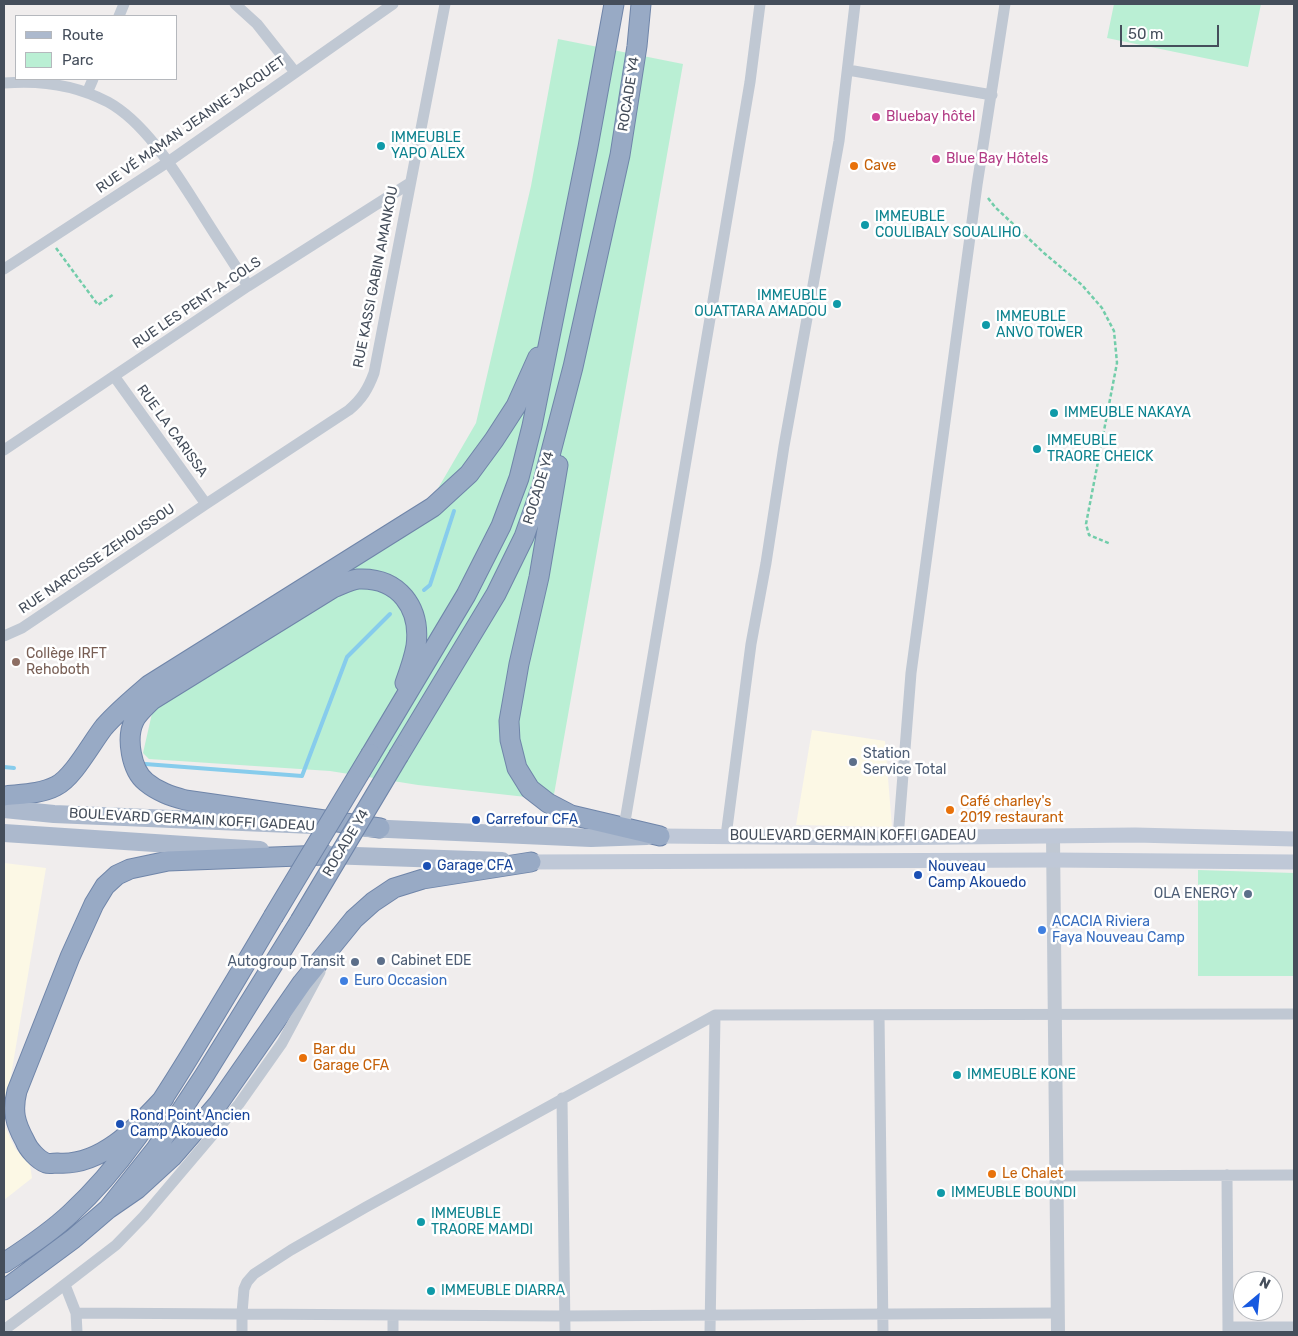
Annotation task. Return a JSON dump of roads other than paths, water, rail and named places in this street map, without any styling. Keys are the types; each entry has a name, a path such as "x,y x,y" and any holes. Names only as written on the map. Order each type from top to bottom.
{"highway":[{"name":"ROCADE Y4","path":"164,1098 239,977 273,917 466,596 501,526 519,478 532,426 588,147 614,4"},
{"name":"ROCADE Y4","path":"108,1209 156,1149 204,1076 300,921 496,594 524,537 542,486 573,367 620,155 637,46 641,4"},
{"path":"4,796 32,793 58,786 74,770 104,727 149,685 433,507 469,474 516,406 539,355 558,294"},
{"path":"573,367 549,523 514,691 509,721 510,740 517,768 530,789 548,802 571,815 623,832 660,836"},
{"path":"380,828 185,800 165,794 144,781 133,762 129,745 134,720 152,700 333,588 357,579 379,580 395,589 408,600 416,620 416,647 391,721"},
{"path":"164,1098 135,1128 107,1149 70,1165 45,1162 28,1148 16,1124 14,1104 17,1090 70,957 94,904 105,886 117,875 130,869 168,861 325,855"},
{"path":"4,1290 73,1239 108,1209 138,1189 172,1157 218,1104 302,983 354,919 373,902 394,888 422,879 531,862"},
{"path":"4,1263 70,1214 108,1176 133,1145 164,1098"}],"main road":[{"name":"BOULEVARD GERMAIN KOFFI GADEAU","path":"4,809 54,814 591,838 623,832"},
{"name":"BOULEVARD GERMAIN KOFFI GADEAU","path":"4,833 325,855 531,862 1053,860 1294,862"},
{"name":"BOULEVARD GERMAIN KOFFI GADEAU","path":"660,836 898,838 1014,835 1135,835 1294,839"}],"street":[{"path":"235,4 257,24 295,72"},
{"name":"RUE VÉ MAMAN JEANNE JACQUET","path":"4,269 168,162 393,4"},
{"name":"RUE KASSI GABIN AMANKOU","path":"206,504 349,410 362,399 369,387 374,373 444,4"},
{"path":"623,832 749,92 760,4"},
{"path":"726,836 750,644 766,563 784,446 839,141 855,4"},
{"path":"898,838 911,673 978,185 1005,4"},
{"path":"848,70 992,95"},
{"path":"87,93 93,80"},
{"path":"4,83 42,82 87,93 109,102 124,114 138,127 168,162 248,286"},
{"name":"RUE LES PENT-A-COLS","path":"4,450 248,286 410,183"},
{"name":"RUE LA CARISSA","path":"114,376 206,504"},
{"name":"RUE NARCISSE ZEHOUSSOU","path":"4,636 22,628 206,504"},
{"path":"1053,836 1058,1332"},
{"path":"4,1330 65,1285 127,1234 194,1159 239,1104 282,1043 334,944"},
{"path":"242,1332 244,1289 254,1274 291,1250 562,1098 716,1015 1294,1014"},
{"path":"710,1332 716,1015"},
{"path":"879,1015 883,1332"},
{"path":"562,1098 564,1332"},
{"path":"1227,1175 1228,1330 1294,1327"},
{"path":"1056,1176 1294,1175"},
{"path":"65,1285 76,1313 77,1332"},
{"path":"76,1313 564,1316 1058,1313"},
{"path":"393,1315 393,1332"}],"waterway":[{"path":"424,590 430,585 454,511"},
{"path":"145,764 302,776 347,657 390,614"},
{"path":"4,767 14,768"}],"place":[{"name":"Bluebay hôtel","path":"876,117"},
{"name":"IMMEUBLE YAPO ALEX","path":"381,146"},
{"name":"Blue Bay Hôtels","path":"936,159"},
{"name":"Cave","path":"854,166"},
{"name":"IMMEUBLE COULIBALY SOUALIHO","path":"865,225"},
{"name":"IMMEUBLE OUATTARA AMADOU","path":"837,304"},
{"name":"IMMEUBLE ANVO TOWER","path":"986,325"},
{"name":"IMMEUBLE NAKAYA","path":"1054,413"},
{"name":"IMMEUBLE TRAORE CHEICK","path":"1037,449"},
{"name":"Collège IRFT Rehoboth","path":"16,662"},
{"name":"Station Service Total","path":"853,762"},
{"name":"Café charley's 2019 restaurant","path":"950,810"},
{"name":"Carrefour CFA","path":"476,820"},
{"name":"Garage CFA","path":"427,866"},
{"name":"Nouveau Camp Akouedo","path":"918,875"},
{"name":"OLA ENERGY","path":"1248,894"},
{"name":"ACACIA Riviera Faya Nouveau Camp","path":"1042,930"},
{"name":"Cabinet EDE","path":"381,961"},
{"name":"Autogroup Transit","path":"355,962"},
{"name":"Euro Occasion","path":"344,981"},
{"name":"Bar du Garage CFA","path":"303,1058"},
{"name":"IMMEUBLE KONE","path":"957,1075"},
{"name":"Rond Point Ancien Camp Akouedo","path":"120,1124"},
{"name":"Le Chalet","path":"992,1174"},
{"name":"IMMEUBLE BOUNDI","path":"941,1193"},
{"name":"IMMEUBLE TRAORE MAMDI","path":"421,1222"},
{"name":"IMMEUBLE DIARRA","path":"431,1291"}]}
